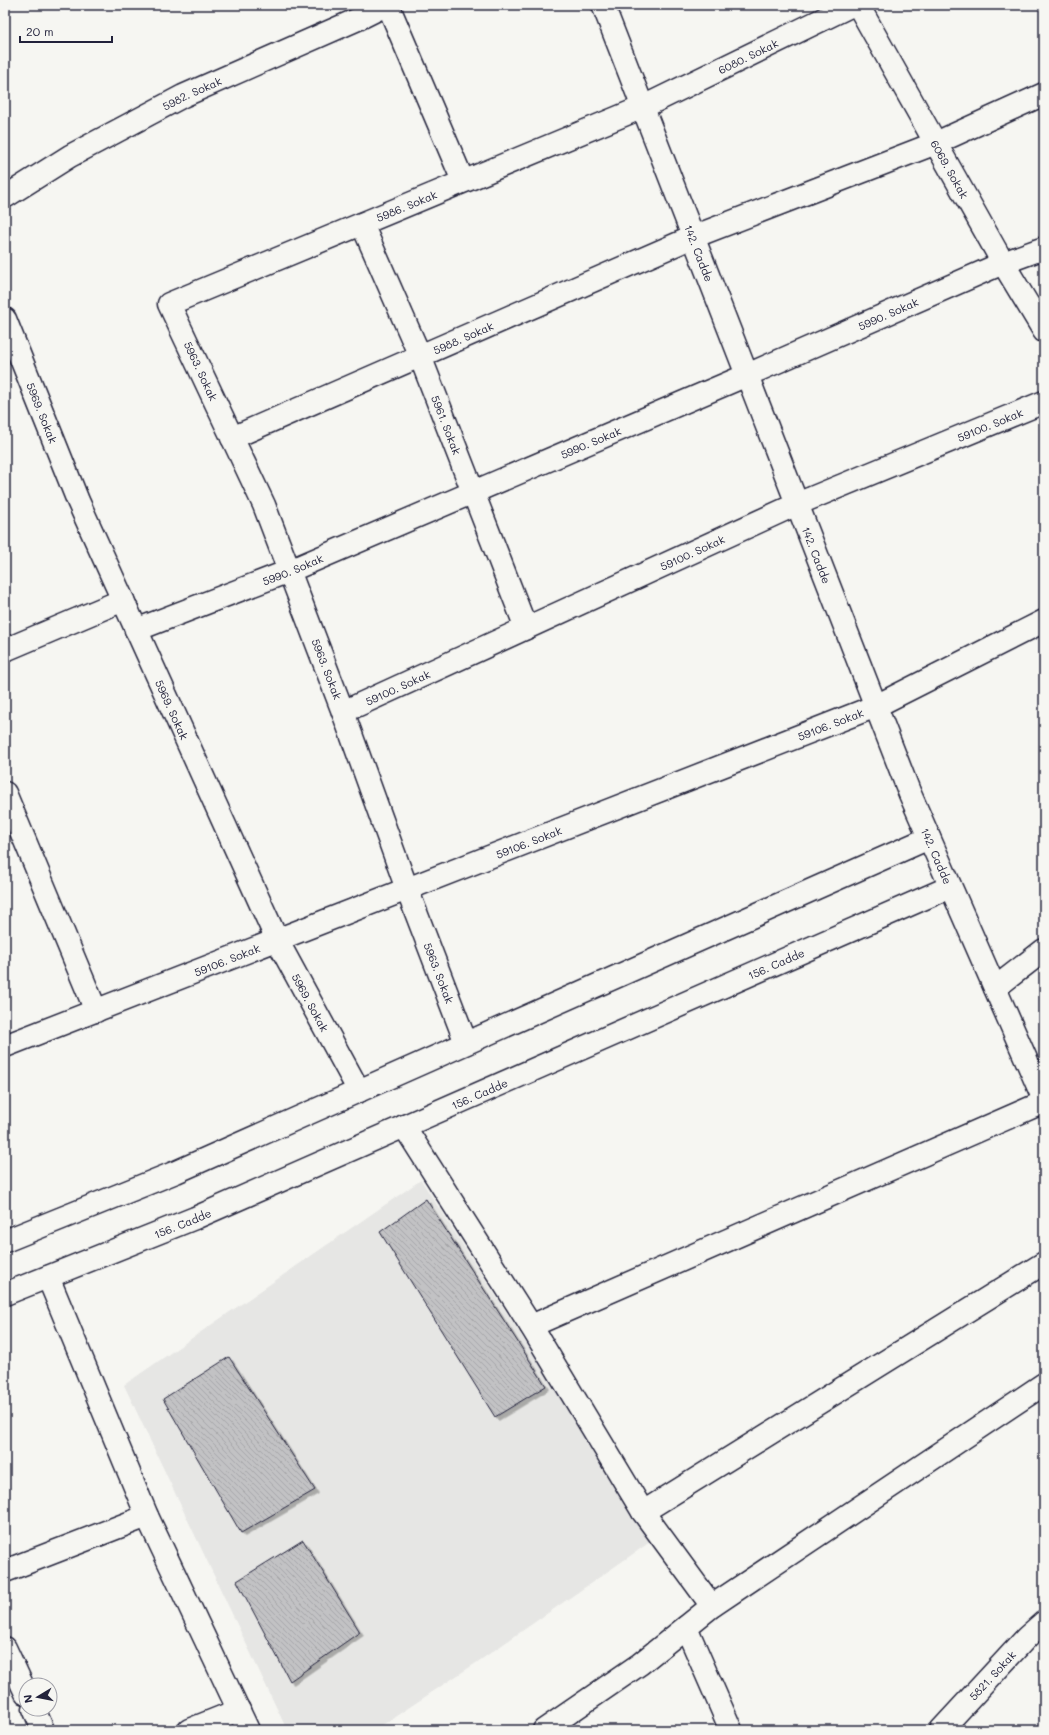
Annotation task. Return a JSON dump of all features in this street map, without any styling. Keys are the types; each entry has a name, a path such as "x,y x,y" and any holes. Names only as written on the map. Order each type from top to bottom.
{"street":[{"path":"387,5 463,181"},
{"name":"5982. Sokak","path":"5,197 70,156 183,96 387,5"},
{"name":"142. Cadde","path":"603,5 910,794 1044,1101"},
{"name":"6080. Sokak","path":"643,107 852,5"},
{"name":"6069. Sokak","path":"858,5 1003,263 1044,331"},
{"name":"5988. Sokak","path":"232,438 693,237 936,143 1044,94"},
{"name":"5986. Sokak","path":"169,304 643,107"},
{"name":"5961. Sokak","path":"362,224 420,356 526,628"},
{"name":"5990. Sokak","path":"136,630 289,571 747,375 1003,263 1044,248"},
{"name":"5963. Sokak","path":"169,304 264,505 466,1043"},
{"name":"5969. Sokak","path":"5,320 78,501 277,940 359,1091"},
{"name":"59100. Sokak","path":"343,712 797,504 1044,402"},
{"path":"5,650 123,600"},
{"name":"59106. Sokak","path":"5,1046 876,706 1044,621"},
{"path":"5,793 96,1010"},
{"path":"5,1241 176,1172 929,838"},
{"name":"156. Cadde","path":"5,1294 195,1218 950,887"},
{"path":"995,988 1044,950"},
{"path":"531,1326 1044,1101"},
{"path":"404,1126 531,1326 643,1512 712,1606"},
{"path":"643,1512 1044,1263"},
{"path":"48,1277 147,1516 248,1730"},
{"path":"544,1730 640,1664 712,1606 1044,1384"},
{"path":"5,1572 147,1516"},
{"name":"5821. Sokak","path":"941,1730 1027,1637 1044,1622"},
{"path":"686,1627 731,1730"},
{"path":"5,1648 19,1677"},
{"path":"189,1730 239,1710"},
{"path":"38,1717 44,1730"}],"shaded area":[{"path":"421,1180 653,1540 476,1663 375,1730 287,1730 124,1385"}],"building":[{"path":"426,1199 546,1386 495,1417 380,1232"},
{"path":"229,1357 315,1490 241,1533 163,1399"},
{"path":"303,1540 360,1632 290,1681 237,1581"}]}
